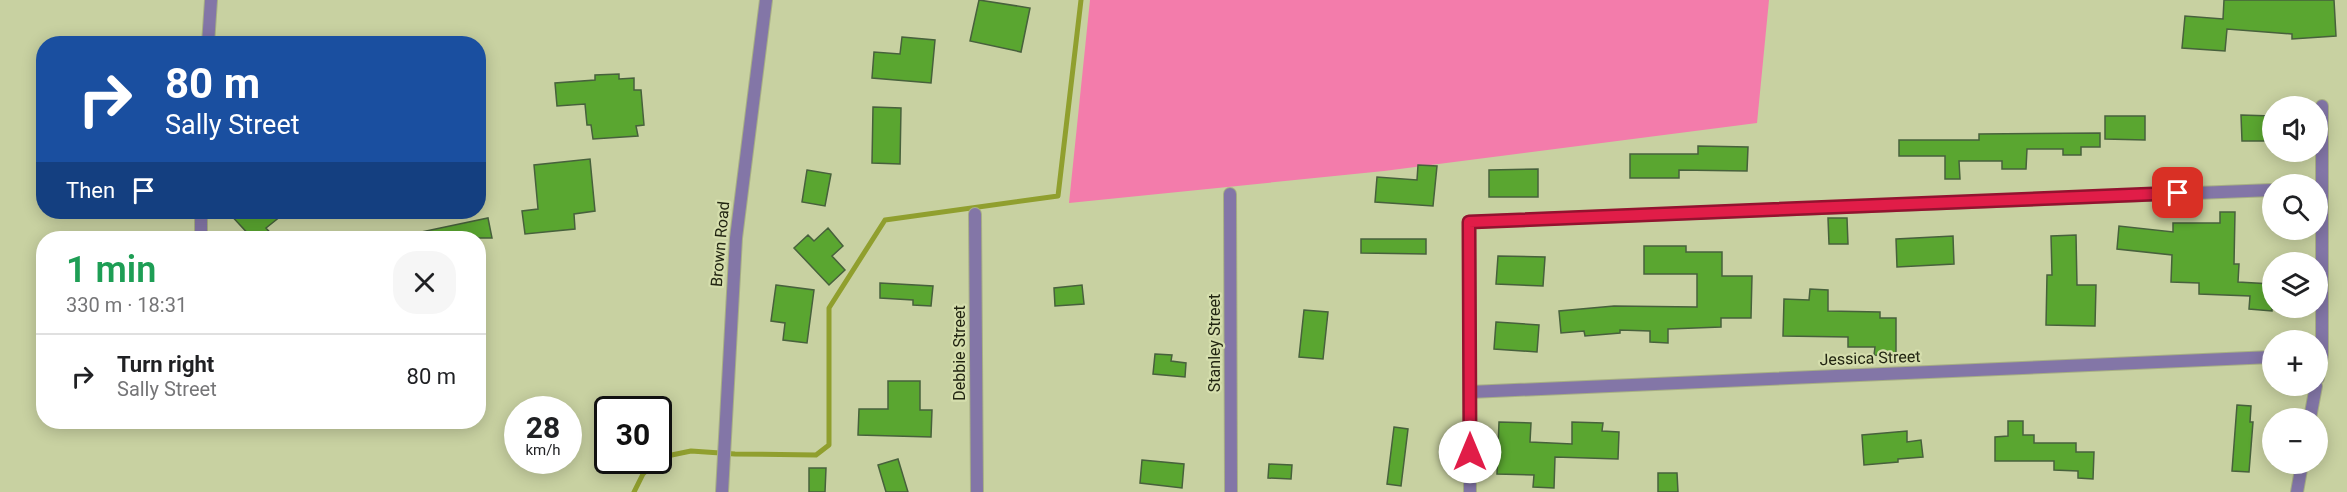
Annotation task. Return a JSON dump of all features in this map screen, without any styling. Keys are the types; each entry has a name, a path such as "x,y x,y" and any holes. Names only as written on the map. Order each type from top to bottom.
{"street":[{"path":"209,36 211,0"},
{"name":"Brown Road","path":"722,492 736,238 766,0"},
{"path":"1470,492 1469,222 2262,190"},
{"name":"Stanley Street","path":"1230,194 1232,492"},
{"name":"Debbie Street","path":"975,214 977,492"},
{"path":"2320,240 2320,330"},
{"name":"Jessica Street","path":"1470,392 2262,357"},
{"path":"2297,492 2300,474"}],"shaded area":[{"path":"1090,0 1769,0 1757,123 1384,171 1069,203"}],"building":[{"path":"979,0 1030,8 1021,52 970,41"},
{"path":"2224,0 2334,0 2336,36 2292,39 2292,34 2227,29 2225,51 2182,48 2185,16 2223,19"},
{"path":"902,37 935,40 931,83 872,78 874,52 900,54"},
{"path":"619,74 619,79 634,78 634,90 641,90 644,125 636,126 638,136 593,139 591,125 587,125 585,104 557,106 555,83 595,80 595,75"},
{"path":"873,107 901,108 900,164 872,163"},
{"path":"2241,115 2262,116 2262,141 2242,141"},
{"path":"2105,116 2145,116 2145,140 2105,139"},
{"path":"2100,133 2100,147 2081,147 2081,155 2063,155 2063,149 2027,149 2026,169 2002,169 2002,161 1959,161 1960,179 1945,179 1945,156 1899,156 1899,140 1979,140 1979,134"},
{"path":"1698,146 1748,147 1747,171 1679,170 1679,178 1630,178 1630,154 1698,154"},
{"path":"590,159 595,211 574,214 575,229 525,234 522,211 538,209 534,165"},
{"path":"1418,165 1437,166 1433,206 1375,202 1377,177 1417,180"},
{"path":"1538,169 1538,197 1489,197 1489,170"},
{"path":"807,170 831,174 825,206 802,202"},
{"path":"2220,212 2235,212 2234,264 2239,264 2238,282 2262,283 2262,310 2249,309 2250,296 2199,294 2199,283 2171,282 2172,255 2117,249 2119,226 2173,232 2173,223 2220,223"},
{"path":"488,218 492,238 486,238 486,231 426,231 486,219"},
{"path":"1828,218 1847,218 1848,244 1829,244"},
{"path":"234,219 277,219 266,228 269,231 246,231"},
{"path":"828,228 843,246 832,256 845,270 829,285 794,248 808,235 814,241"},
{"path":"2076,235 2077,285 2096,285 2095,326 2046,325 2047,275 2052,275 2051,236"},
{"path":"1953,236 1954,264 1897,267 1896,239"},
{"path":"1361,239 1426,239 1426,254 1361,253"},
{"path":"1644,246 1686,246 1686,252 1722,252 1722,276 1752,276 1751,318 1721,318 1721,327 1668,329 1668,343 1650,342 1650,331 1620,330 1620,333 1585,336 1584,331 1561,333 1559,311 1614,306 1697,307 1697,274 1644,274"},
{"path":"1498,256 1545,257 1543,286 1496,284"},
{"path":"880,283 933,286 931,306 913,305 913,300 880,298"},
{"path":"776,285 814,290 807,343 783,340 785,323 771,321"},
{"path":"1082,285 1084,304 1055,306 1054,288"},
{"path":"1810,289 1828,290 1828,311 1880,312 1880,318 1896,318 1896,356 1874,355 1875,347 1848,347 1848,337 1783,336 1784,299 1809,300"},
{"path":"1304,310 1328,312 1323,359 1299,357"},
{"path":"1496,322 1539,325 1537,352 1494,349"},
{"path":"1155,354 1172,355 1171,361 1186,363 1185,377 1153,374"},
{"path":"888,381 920,381 920,410 932,410 931,437 858,435 859,409 888,409"},
{"path":"2237,405 2251,406 2250,422 2253,422 2249,472 2232,471"},
{"path":"2008,421 2023,421 2023,435 2034,435 2034,443 2076,443 2076,452 2094,452 2093,479 2078,478 2078,471 2054,470 2054,461 1995,461 1995,437 2008,436"},
{"path":"1499,422 1531,423 1530,442 1572,444 1572,422 1603,423 1602,431 1619,432 1618,459 1555,457 1554,488 1533,487 1534,475 1497,474"},
{"path":"1394,427 1408,429 1401,486 1387,484"},
{"path":"1907,431 1907,442 1921,440 1923,457 1864,465 1862,435"},
{"path":"898,459 908,492 886,492 878,465"},
{"path":"1142,460 1184,464 1182,488 1140,483"},
{"path":"1269,464 1292,465 1291,479 1268,478"},
{"path":"809,468 826,468 825,492 809,492"},
{"path":"1658,473 1677,473 1678,492 1658,492"}],"waterway":[{"path":"672,455 691,451 816,455 829,445 829,308 885,220 1058,196 1081,0"},
{"path":"634,492 643,474"}],"route":[{"path":"1470,452 1469,222 2178,193"}]}
